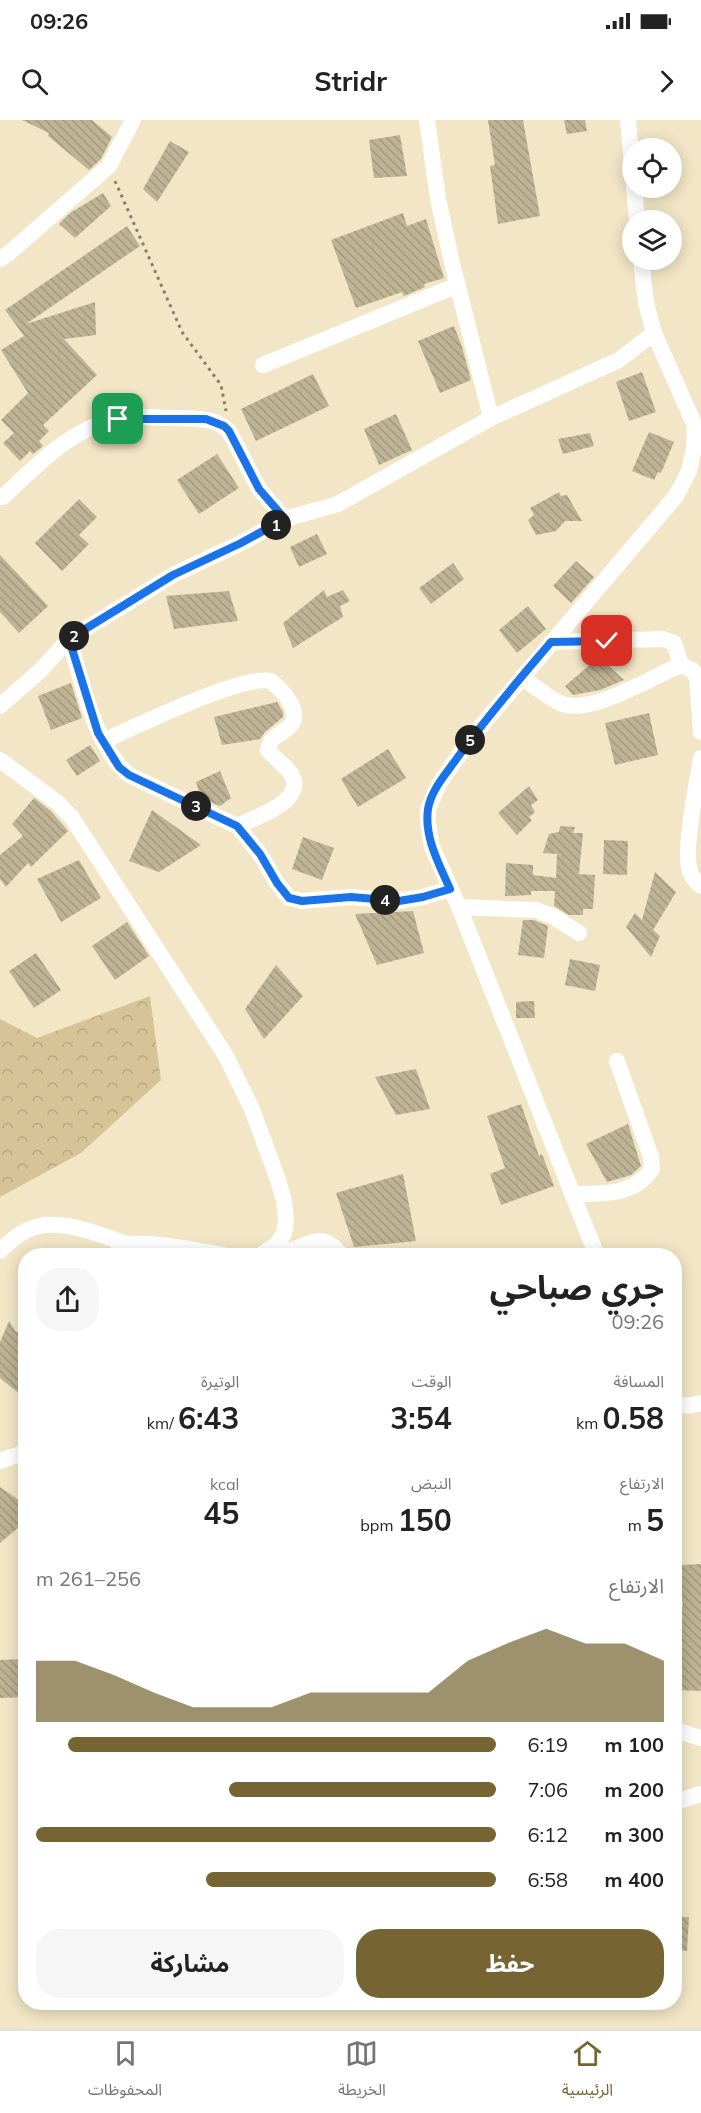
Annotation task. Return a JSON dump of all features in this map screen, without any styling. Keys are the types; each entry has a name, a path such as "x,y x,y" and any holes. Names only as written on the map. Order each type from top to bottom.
{"street":[{"path":"0,259 109,166 133,120"},
{"path":"427,120 438,199 491,418"},
{"path":"628,120 630,138"},
{"path":"594,1248 459,908 432,847 428,809 439,784 471,738 676,496 688,471 698,426 654,333 646,303 642,270"},
{"path":"262,365 458,285"},
{"path":"0,706 41,670 69,639 173,575 285,519 338,504 491,418 619,360 654,333"},
{"path":"3,497 45,457 86,429 118,419 206,419 219,423 229,431 259,489 285,519"},
{"path":"69,639 98,733 119,767 129,775 237,826 260,854 289,898 302,901 351,897 399,901 450,889"},
{"path":"551,642 663,639 674,643 681,665"},
{"path":"522,677 561,704 573,706 598,702 632,689 681,665 692,670 697,676 701,732"},
{"path":"103,741 214,693 254,680 272,681 294,710 294,721 289,728 271,739 268,750 291,774 293,790 286,802 237,826"},
{"path":"701,758 690,832 689,869 694,880 701,886"},
{"path":"0,760 58,803 72,818 226,1056 251,1107 284,1200 286,1220 284,1234 271,1248"},
{"path":"459,908 536,910 552,916 579,933"},
{"path":"572,1194 616,1193 646,1178 652,1169 651,1157 617,1061"},
{"path":"0,1251 27,1231 39,1226 50,1225 80,1228 130,1245 169,1248"},
{"path":"296,1248 320,1239 334,1248"},
{"path":"123,1248 130,1245"},
{"path":"682,1405 701,1403"},
{"path":"0,1461 18,1455"},
{"path":"682,1732 701,1738"},
{"path":"682,1800 701,1794"}],"path":[{"path":"109,166 182,332 221,385 229,431"}],"green space":[{"path":"150,996 161,1080 81,1153 0,1197 0,1019 37,1038"}],"building":[{"path":"22,120 92,120 112,137 101,159 89,170 48,136 49,133"},
{"path":"488,120 523,120 540,216 498,224 490,166 495,165"},
{"path":"564,120 585,120 587,131 567,134"},
{"path":"400,135 407,176 374,178 369,140"},
{"path":"170,141 189,152 157,202 143,189"},
{"path":"103,193 111,206 75,238 59,224 70,213"},
{"path":"403,213 407,226 426,219 444,278 424,284 425,287 404,296 402,292 356,308 331,240"},
{"path":"127,226 140,246 26,324 95,302 96,335 64,339 97,375 43,425 49,431 39,441 43,446 33,454 30,451 20,461 3,443 14,433 1,420 28,393 1,350 24,336 5,310"},
{"path":"454,326 471,380 440,393 418,341"},
{"path":"642,372 656,412 629,421 616,382"},
{"path":"313,374 329,406 256,441 241,409"},
{"path":"396,414 412,450 379,465 364,429"},
{"path":"649,432 674,442 661,473 658,472 654,480 632,471"},
{"path":"590,433 594,446 563,454 558,439"},
{"path":"217,454 239,488 199,514 177,480"},
{"path":"559,492 561,496 567,495 582,521 565,521 556,531 536,535 528,520 534,515 530,508"},
{"path":"79,499 97,517 79,535 89,544 62,571 35,543"},
{"path":"317,534 327,554 299,567 290,547"},
{"path":"0,555 48,606 19,633 0,612"},
{"path":"576,561 594,577 571,603 553,586"},
{"path":"453,563 464,579 431,604 419,588"},
{"path":"324,590 327,597 343,590 350,601 340,606 343,617 293,648 283,623"},
{"path":"229,591 238,621 174,629 166,596"},
{"path":"528,606 546,629 517,653 499,630"},
{"path":"599,657 624,680 600,690 573,695 565,686"},
{"path":"71,683 82,718 51,730 38,696"},
{"path":"277,702 283,712 283,717 260,739 222,745 214,717"},
{"path":"649,713 658,755 615,765 605,723"},
{"path":"90,745 100,761 77,776 66,760"},
{"path":"388,749 406,778 358,807 341,779"},
{"path":"220,771 231,798 220,806 201,798 196,782"},
{"path":"529,786 538,800 531,805 535,812 529,817 532,820 517,835 498,813"},
{"path":"34,798 51,811 68,831 31,867 28,863 6,887 0,879 0,855 23,836 12,824"},
{"path":"152,810 201,845 159,872 129,861"},
{"path":"560,826 575,827 573,833 583,833 579,874 595,875 593,909 583,909 583,915 569,915 554,906 555,891 531,891 531,895 505,896 506,863 533,865 533,875 556,878 557,854 543,853 549,834 559,832"},
{"path":"303,837 334,848 322,880 292,869"},
{"path":"604,840 628,841 627,875 603,874"},
{"path":"79,860 101,898 61,922 37,879"},
{"path":"655,872 676,892 653,930 660,936 651,957 626,927 635,913 642,920"},
{"path":"413,911 424,953 377,965 355,914"},
{"path":"523,920 534,920 548,926 544,958 518,955"},
{"path":"127,922 149,956 115,980 92,946"},
{"path":"36,953 61,990 34,1008 9,971"},
{"path":"570,959 600,965 595,991 565,985"},
{"path":"276,965 303,996 264,1039 245,1009"},
{"path":"534,1001 535,1018 516,1018 516,1002"},
{"path":"416,1069 430,1109 396,1115 375,1077"},
{"path":"521,1104 539,1156 542,1154 554,1186 501,1205 490,1174 505,1168 487,1116"},
{"path":"628,1124 641,1166 631,1175 607,1182 586,1144"},
{"path":"403,1174 416,1241 354,1247 336,1193"},
{"path":"9,1321 18,1332 18,1393 0,1378 0,1342"},
{"path":"0,1487 18,1499 18,1528 0,1543"},
{"path":"701,1564 701,1691 682,1690 682,1565"},
{"path":"18,1659 18,1697 0,1698 0,1660"},
{"path":"682,1917 689,1917 687,1951 682,1951"}],"route":[{"path":"118,419 206,419 224,426 229,431 259,489 285,519 173,575 69,639 98,733 119,767 129,775 237,826 250,840 289,898 302,901 351,897 399,901 450,889 432,847 428,824 428,809 439,784 471,738 551,642 607,641"}]}
